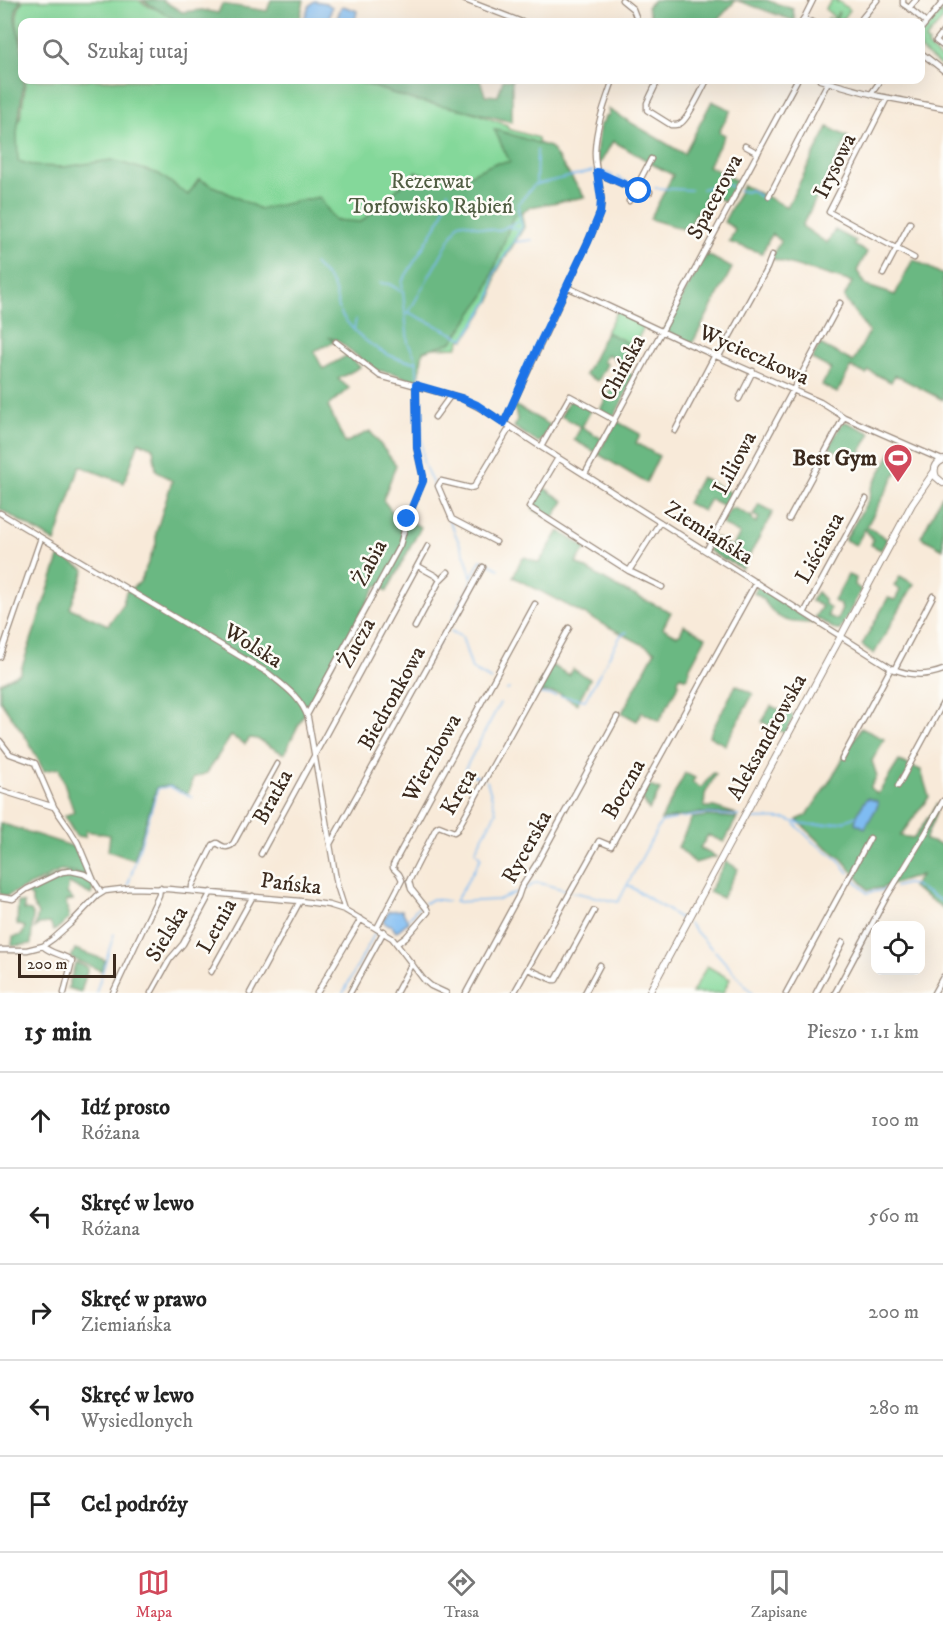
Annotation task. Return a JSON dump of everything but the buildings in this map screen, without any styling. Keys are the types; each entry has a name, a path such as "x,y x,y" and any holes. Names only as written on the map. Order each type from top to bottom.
{"main road":[{"name":"Aleksandrowska","path":"649,993 916,498 943,460"},
{"path":"935,469 936,477 942,483"},
{"name":"Aleksandrowska","path":"916,498 932,484 942,483"}],"street":[{"path":"465,0 512,18"},
{"path":"622,0 633,9 636,18"},
{"path":"804,18 813,0"},
{"path":"862,18 878,0"},
{"path":"903,0 903,4 921,18"},
{"path":"909,8 915,0"},
{"path":"926,22 943,2"},
{"path":"943,32 936,41 943,46"},
{"path":"925,55 943,70"},
{"path":"504,423 600,213 601,199 595,155 598,128 611,84"},
{"path":"656,84 647,103 647,110 671,125 679,124 686,119 705,84"},
{"name":"Spacerowa","path":"662,331 795,84"},
{"path":"769,196 831,84"},
{"path":"838,84 887,98 943,108"},
{"path":"871,94 877,84"},
{"name":"Irysowa","path":"887,98 829,212 914,258"},
{"path":"745,146 758,153"},
{"path":"628,201 651,159"},
{"path":"597,172 634,189 650,192"},
{"path":"883,273 910,223"},
{"path":"675,431 767,268 772,255"},
{"name":"Wycieczkowa","path":"567,287 820,402 844,417 943,460"},
{"name":"Liliowa","path":"706,551 840,303"},
{"name":"Chińska","path":"585,474 662,331"},
{"name":"Ziemiańska","path":"336,342 380,376 451,395 477,405 893,669"},
{"path":"739,399 753,372"},
{"name":"Żabia","path":"307,715 400,545 407,520 423,481 417,448 416,385"},
{"path":"435,417 451,395"},
{"name":"Chińska","path":"541,447 570,396 614,420"},
{"path":"789,519 844,417"},
{"path":"496,542 452,519 438,486 441,481 474,487 510,427"},
{"name":"Wycieczkowa","path":"926,454 933,460 935,469"},
{"path":"558,458 529,507 629,571 662,587"},
{"name":"Liściasta","path":"804,613 866,499"},
{"name":"Wolska","path":"0,513 268,673 294,694 304,706 307,715 339,892 345,910"},
{"path":"629,571 660,522"},
{"path":"0,657 41,538"},
{"name":"Żucza","path":"314,756 428,546"},
{"path":"418,566 440,580"},
{"name":"Biedronkowa","path":"330,844 483,567"},
{"path":"415,627 440,580 448,572"},
{"name":"Boczna","path":"514,993 599,841 611,846 756,582"},
{"path":"842,759 933,596"},
{"name":"Wierzbowa","path":"377,928 402,880 393,865 535,604"},
{"name":"Kręta","path":"398,943 428,912 411,889 409,881 436,828 439,826 450,832 457,830 569,628"},
{"path":"893,669 917,675 928,675 943,670"},
{"path":"898,786 943,703"},
{"name":"Rycerska","path":"466,993 521,888 617,717"},
{"path":"0,741 10,754 35,764 54,807 74,837 101,892 70,924 44,946 27,950 0,950"},
{"name":"Bratka","path":"261,854 314,756"},
{"path":"192,891 192,886 213,845 217,843 225,848 233,844 277,764"},
{"path":"0,790 54,807"},
{"path":"835,993 886,898 943,801"},
{"path":"786,993 870,838"},
{"path":"0,897 14,899 27,889 62,872 71,871 84,874 94,880"},
{"name":"Pańska","path":"101,892 120,888 160,888 329,905 345,910 384,932 398,943 427,983 446,993"},
{"path":"112,993 159,895 160,888"},
{"name":"Sielska","path":"151,993 170,959 183,944 211,892"},
{"name":"Letnia","path":"211,972 253,896"},
{"path":"250,993 300,901"},
{"path":"528,969 556,980 594,911"},
{"path":"317,993 361,919"},
{"path":"350,993 384,932"},
{"path":"816,993 843,942"},
{"path":"44,946 47,950 72,961 64,993"},
{"path":"396,993 412,963"},
{"path":"585,993 600,965"},
{"path":"934,993 943,977"}],"green space":[{"path":"0,0 21,0 17,7 15,20 18,33 18,84 23,84 17,133 18,161 35,166 64,167 112,160 159,174 188,195 199,179 260,209 319,197 335,220 361,222 416,172 454,182 495,163 510,162 494,129 550,147 585,197 530,207 513,217 485,295 452,342 423,351 418,383 394,373 375,370 337,340 330,338 334,342 314,351 323,369 348,355 360,367 338,379 349,388 328,406 345,443 370,431 396,465 383,500 393,513 421,527 387,591 377,585 284,754 257,739 250,738 245,744 231,736 207,773 193,778 188,794 170,786 157,787 134,860 108,851 110,835 86,831 85,837 76,836 64,816 74,812 59,768 44,771 27,739 0,700 0,683 20,673 60,555 85,570 70,608 108,625 122,606 126,592 140,582 156,544 156,532 172,481 156,470 153,448 139,442 124,483 80,466 55,542 0,509"},
{"path":"23,0 138,0 150,7 184,18 18,18 18,30 17,16"},
{"path":"142,0 162,0 182,12 202,10 218,13 222,4 267,11 271,0 304,0 300,18 171,18"},
{"path":"654,0 736,0 720,18 655,18 651,17 647,7"},
{"path":"736,0 766,0 793,9 794,18 787,18"},
{"path":"832,0 837,0 850,10 844,18 837,18 838,12 833,18 825,9"},
{"path":"942,11 943,19 925,40 925,31"},
{"path":"925,40 929,43 927,46 941,59 943,57 943,68 925,53"},
{"name":"Rezerwat Torfowisko Rąbień","path":"25,84 381,84 470,111 507,125 508,129 538,138 539,149 529,196 521,212 524,227 496,273 492,298 457,347 412,349 29,180 9,150 21,116"},
{"path":"365,84 481,84 485,95 498,96 502,84 512,84 512,122 470,111 413,100"},
{"path":"712,101 731,110 719,132 725,135 708,166 739,182 728,203 707,193 701,212 696,213 687,230 650,219 673,175 650,163 653,157 649,156 648,161 613,141 598,167 596,155 600,124 609,115 608,109 684,154"},
{"path":"828,127 848,137 802,226 827,243 835,230 856,241 854,245 867,252 857,271 867,286 895,295 913,259 943,275 943,400 895,375 891,382 869,371 866,374 851,367 837,393 822,385 831,369 812,359 820,344 853,362 869,332 844,298 852,282 773,259 773,254 781,241 772,234 762,253 729,242 735,230 724,222 743,185 787,207"},
{"path":"706,254 732,268 692,344 664,331"},
{"path":"617,311 645,325 634,346 606,332"},
{"path":"606,332 634,346 624,365 607,354 603,362 607,364 598,381 585,375"},
{"path":"621,369 633,375 634,378 615,415 612,416 600,410"},
{"path":"573,400 591,410 582,427 602,439 595,452 574,440 581,427 561,416 569,401"},
{"path":"514,405 550,425 541,441 537,442 514,427 517,419"},
{"path":"616,421 640,434 636,443 659,456 646,483 598,454"},
{"path":"846,422 871,433 855,462 829,447 842,423"},
{"path":"897,442 910,448 867,526 887,539 881,550 871,545 873,540 865,529 856,545 845,540 869,499 871,489"},
{"path":"701,477 733,494 726,507 710,499 703,511 687,503"},
{"path":"544,488 564,501 552,520 533,509"},
{"path":"943,496 943,549 921,537"},
{"path":"759,504 773,512 742,569 708,550 715,537 732,547 740,534 722,524 730,509 734,508 752,517 756,523 759,518 753,515"},
{"path":"559,531 586,548 576,563 619,588 671,612 663,628 676,635 680,634 684,625 706,637 686,679 680,676 679,684 659,721 642,712 637,721 622,713 655,651 513,577 521,560 525,557 539,563"},
{"path":"848,575 856,578 855,585 861,590 840,630 836,630 815,617 822,606 811,601 817,592 830,608 828,616 837,620 842,609 834,601"},
{"path":"900,576 914,584 874,654 862,645 888,598 895,600 900,590 894,586"},
{"path":"757,586 813,623 794,622 777,616 762,598 754,593"},
{"path":"551,665 569,675 573,669 590,679 577,704 560,694 536,691"},
{"path":"736,685 753,694 725,745 709,736"},
{"path":"771,706 794,716 785,733 762,722"},
{"path":"861,728 884,739 872,761 877,776 870,788 878,794 899,761 921,770 929,797 900,836 914,838 937,804 936,813 925,840 943,845 943,908 912,887 921,875 868,890 842,859 797,820 807,815"},
{"path":"685,773 695,778 692,782 701,788 713,773 716,774 705,794 704,807 714,807 736,814 701,813 661,820"},
{"path":"648,785 660,790 649,810 642,798"},
{"path":"708,816 737,818 724,842 708,835 700,848 716,857 695,863 678,847 692,818"},
{"path":"0,823 75,847 89,875 62,870 7,896 0,894"},
{"path":"726,861 738,869 722,898 709,892"},
{"path":"74,872 89,877 94,885 91,895 69,883 67,893 73,900 66,901 69,919 54,931 50,923 39,924 35,928 38,914 32,903 32,897 27,894 42,882"},
{"path":"18,902 24,903 24,910 31,911 33,915 31,944 12,946 13,937 22,935 25,927 17,924"},
{"path":"75,949 105,960 102,971 71,958"},
{"path":"77,963 88,968 81,992 68,988"},
{"path":"707,966 730,979 723,993 692,993"}],"water":[{"path":"314,1 326,3 332,7 329,18 304,18 309,6"},
{"path":"341,7 357,11 356,18 337,18"},
{"path":"867,798 877,801 878,805 865,828 855,823"},
{"path":"402,910 408,922 396,932 391,925 383,921 389,911"}],"waterway":[{"path":"536,185 537,150"},
{"path":"599,170 613,176"},
{"path":"405,314 410,313 464,339 489,301 494,274 522,227 519,203 534,185 593,171"},
{"path":"617,177 632,185"},
{"path":"702,189 723,183 735,188"},
{"path":"638,187 649,188"},
{"path":"655,188 691,190"},
{"path":"739,190 746,192 750,190 764,199"},
{"path":"418,383 416,358 408,343 402,282 441,218 448,191"},
{"path":"409,312 459,223 498,231 518,221"},
{"path":"509,227 517,229"},
{"path":"515,242 532,240"},
{"path":"314,264 331,283 343,317 358,334 385,353 406,361 417,362"},
{"path":"380,283 389,284 401,291"},
{"path":"354,329 356,319"},
{"path":"420,390 423,462 466,558 472,579 467,590"},
{"path":"472,576 481,560 499,569"},
{"path":"452,619 465,593"},
{"path":"451,631 462,637 472,669 491,680"},
{"path":"560,696 585,700 621,635 627,632"},
{"path":"434,650 443,635"},
{"path":"427,663 432,654"},
{"path":"536,693 556,696"},
{"path":"483,779 466,772 465,769 500,703"},
{"path":"487,781 496,812 475,851 481,858 455,902 498,900 517,892"},
{"path":"128,885 158,788 170,787 192,797"},
{"path":"679,818 706,814 739,816"},
{"path":"747,819 786,819 802,824 818,825 856,816"},
{"path":"573,892 618,902 661,822 676,819"},
{"path":"795,824 813,842 838,859 849,873"},
{"path":"852,877 867,893 889,889"},
{"path":"524,889 540,883 569,891"},
{"path":"895,887 906,884 914,885 943,902"},
{"path":"628,885 683,920"},
{"path":"425,903 432,899 448,901"},
{"path":"408,918 421,906"},
{"path":"689,924 712,949"},
{"path":"343,993 376,931"},
{"path":"96,993 114,934"},
{"path":"715,951 752,993"}],"place":[{"name":"Best Gym","path":"898,484"}],"route":[{"path":"407,519 423,481 417,448 416,385 461,398 477,405 504,423 600,213 601,199 597,172 639,191"}]}
